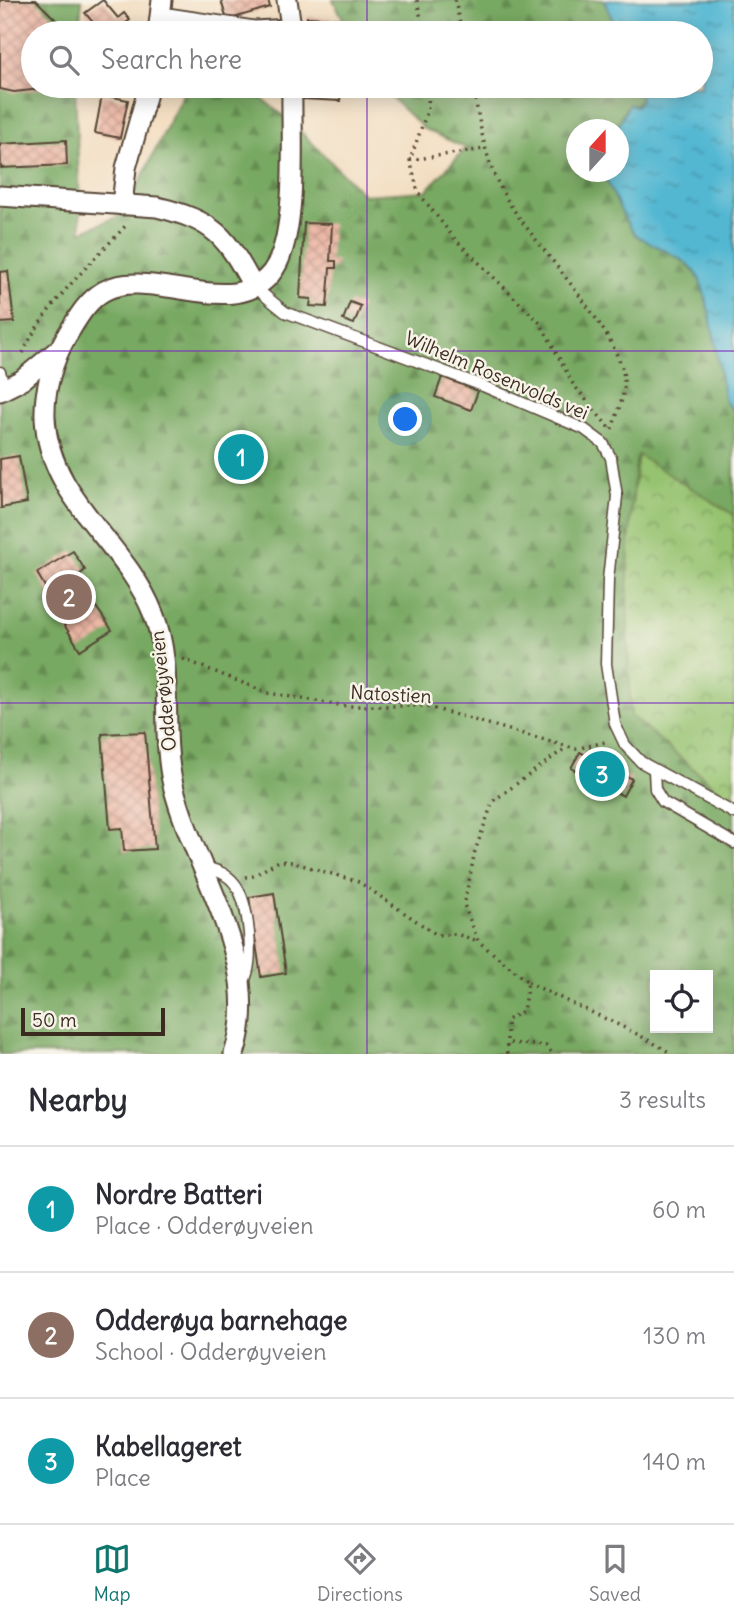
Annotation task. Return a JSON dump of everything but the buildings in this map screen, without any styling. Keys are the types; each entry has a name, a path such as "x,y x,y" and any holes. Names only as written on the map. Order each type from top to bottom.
{"street":[{"path":"287,0 290,21"},
{"path":"161,17 188,21"},
{"path":"122,205 125,168 145,98"},
{"path":"0,196 144,206 181,213 224,237 253,286 277,265 286,233 290,195 292,98"},
{"name":"Odderøyveien","path":"234,1054 241,1021 240,988 231,943 172,782 162,651 153,613 123,564 71,496 55,469 45,416 46,392 60,349 85,307 104,291 126,284 190,293 229,293 253,286"},
{"name":"Odderøyveien","path":"7,383 60,349"}],"lane":[{"name":"Wilhelm Rosenvolds vei","path":"253,286 285,312 376,344 557,417 597,437 607,449"},
{"path":"607,449 617,496 608,580 606,664 608,694 621,738 635,757 654,771 734,813"},
{"path":"654,771 655,789 663,802 734,843"},
{"path":"201,867 218,870 228,877 239,893 250,955 247,976 240,988"}],"path":[{"path":"417,0 421,21"},
{"path":"455,0 459,21"},
{"path":"428,98 428,109 410,160 414,184 426,205 462,246 541,324 573,384 611,430 613,441 607,449"},
{"path":"475,98 485,149 506,199 597,322 622,365 622,399 611,430"},
{"path":"410,160 485,149"},
{"path":"7,383 32,334 144,206"},
{"name":"Natostien","path":"162,651 268,693 346,706 425,706 576,749 621,738"},
{"path":"478,941 464,905 475,851 493,802 567,747"},
{"path":"228,877 253,876 279,861 292,862 359,882 437,934 456,934 478,941 528,982 574,1006 633,1029 672,1054"},
{"path":"507,1054 507,1020 523,1011 528,982"},
{"path":"509,1043 546,1046 553,1054"}],"green space":[{"path":"0,0 82,0 80,21 21,21 21,98 75,98 81,232 124,214 181,98 261,98 292,123 364,195 426,191 466,148 424,129 392,98 641,98 624,113 621,119 566,119 566,182 610,182 635,235 675,255 695,272 710,314 725,402 734,411 734,515 637,456 630,521 628,586 632,716 734,803 734,1054 0,1054"},
{"path":"333,0 604,0 613,21 344,21"},
{"path":"638,455 734,515 734,803 631,716 628,586"}],"water":[{"path":"604,0 734,0 734,411 725,402 709,312 699,279 694,270 681,260 634,232 607,182 629,182 629,119 622,119 629,104 636,106 641,98 713,98 713,21 613,21"}],"place":[{"name":"Nordre Batteri","path":"241,457"},
{"name":"Odderøya barnehage","path":"69,597"},
{"name":"Kabellageret","path":"602,774"}]}
